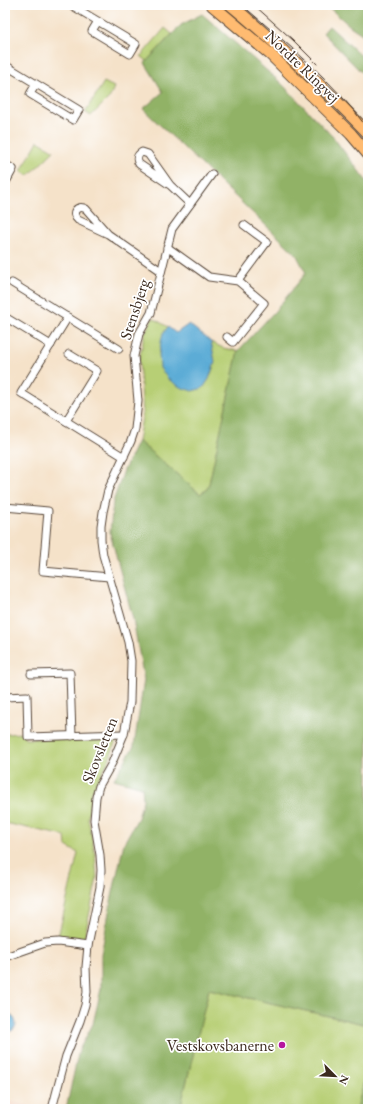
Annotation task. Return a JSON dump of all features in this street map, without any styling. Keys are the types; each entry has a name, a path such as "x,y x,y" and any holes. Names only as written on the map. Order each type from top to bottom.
{"main road":[{"name":"Nordre Ringvej","path":"212,5 270,54 368,154"},
{"name":"Nordre Ringvej","path":"230,5 271,39 327,91 368,133"}],"street":[{"path":"71,5 98,21 136,44 130,54 92,31 98,21"},
{"path":"5,65 79,110 73,120 30,94 36,84"},
{"path":"170,185 148,154 142,152 139,154 137,160 139,164 170,185 190,204"},
{"path":"5,164 13,170 7,180 5,179"},
{"name":"Stensbjerg","path":"134,356 139,334 151,313 172,229 212,174"},
{"name":"Stensbjerg","path":"108,234 86,209 78,207 75,210 74,214 78,220 108,234 161,271"},
{"path":"238,281 267,242 244,225"},
{"path":"167,247 209,277 238,281 264,303 233,342 227,337"},
{"path":"12,283 119,349"},
{"path":"5,317 51,346"},
{"path":"68,318 21,393 124,457"},
{"path":"66,421 97,371 69,354"},
{"name":"Skovsletten","path":"52,1109 66,1056 85,1005 87,992 86,967 88,946 100,887 101,870 100,854 94,820 94,808 99,786 112,763 124,734 130,702 131,661 125,629 103,555 101,526 102,512 108,490 131,441 137,415 138,401 134,356"},
{"path":"5,507 48,511 43,571 110,577"},
{"path":"31,674 70,673 72,736"},
{"path":"5,697 27,696 28,736 124,734"},
{"path":"5,957 44,943 58,942 88,946"}],"shaded area":[{"path":"5,1100 41,1109 5,1109"}],"green space":[{"path":"326,5 368,5 368,38 350,26"},
{"path":"202,14 281,83 333,137 368,183 368,1025 209,989 180,1109 66,1109 79,1050 93,1024 101,989 101,955 124,843 138,818 143,800 142,787 114,779 134,746 144,680 133,619 110,533 113,502 124,470 138,441 200,494 206,490 209,484 238,351 275,311 306,273 296,254 143,109 163,92 145,63 181,25"},
{"path":"329,26 368,62 368,79 323,33"},
{"path":"165,28 172,34 147,61 141,56"},
{"path":"104,82 114,87 110,97 91,116 85,112"},
{"path":"38,141 54,151 28,176 21,171"},
{"path":"153,318 168,327 163,333 159,354 192,391 203,388 209,379 215,362 211,342 223,348 238,351 209,484 206,490 200,494 138,441 143,412 139,361 145,332"},
{"path":"23,733 25,739 117,738 109,760 92,791 88,818 95,853 97,878 84,940 58,937 78,853 66,846 65,836 5,823 5,734"},
{"name":"Vestskovsbanerne","path":"209,989 368,1025 368,1065 357,1109 180,1109"},
{"path":"368,1065 368,1109 357,1109"}],"water":[{"path":"189,324 211,342 215,362 209,379 203,388 192,391 180,387 168,379 160,368 159,354 163,333 168,327 176,333"},
{"path":"9,1014 16,1022 16,1026 13,1030 5,1034 5,1015"}],"tram line":[{"path":"242,5 309,63 355,111 368,129"},
{"path":"254,5 317,64"}],"place":[{"name":"Vestskovsbanerne","path":"282,1045"}]}
